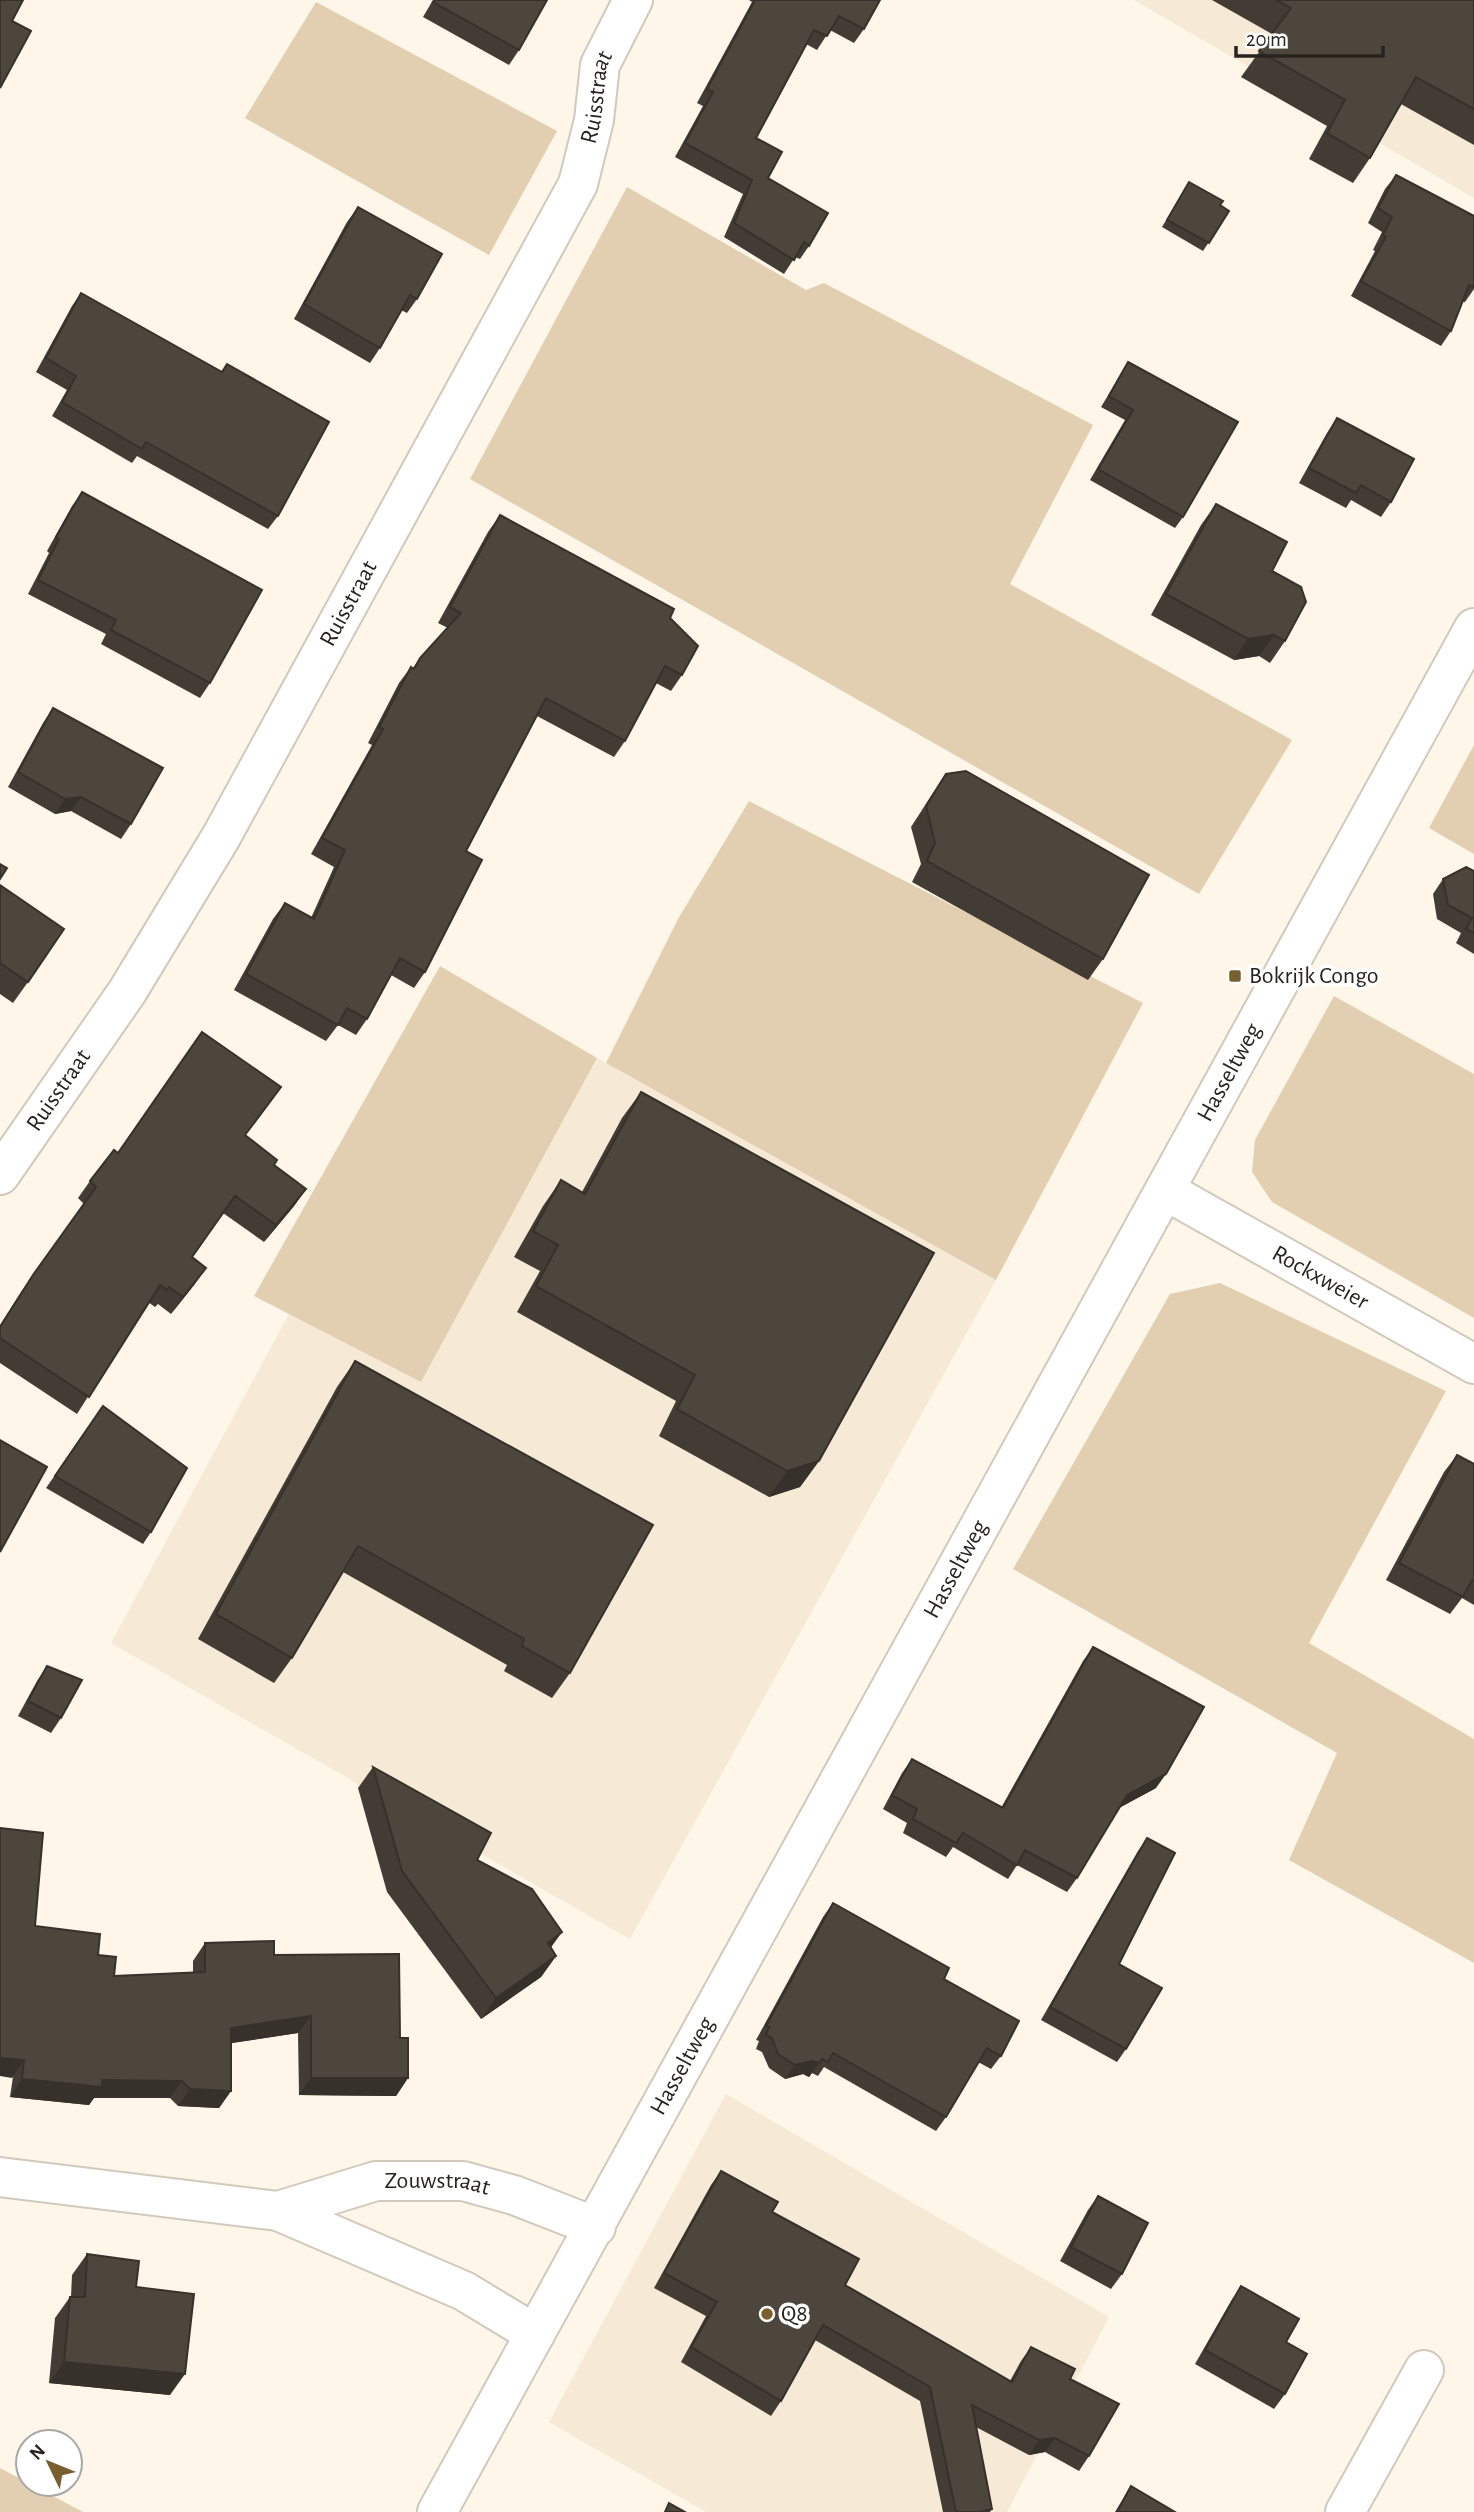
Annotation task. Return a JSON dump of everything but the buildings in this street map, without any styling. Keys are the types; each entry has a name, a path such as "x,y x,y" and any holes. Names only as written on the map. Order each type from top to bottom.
{"street":[{"name":"Ruisstraat","path":"0,1175 127,992 221,837 578,184 594,120 600,65 633,0"},
{"name":"Hasseltweg","path":"437,2512 1474,628"},
{"name":"Rockxweier","path":"1166,1191 1474,1364"},
{"name":"Zouwstraat","path":"0,2177 278,2211 464,2291 535,2334"},
{"name":"Zouwstraat","path":"278,2211 376,2181 463,2181 514,2195 596,2227"},
{"path":"1345,2512 1424,2370"}],"shaded area":[{"path":"1134,0 1474,0 1474,198"},
{"path":"316,2 557,131 489,255 245,118"},
{"path":"627,187 806,290 824,283 1093,425 1010,584 1292,740 1199,894 470,479"},
{"path":"1474,745 1474,854 1429,828"},
{"path":"749,801 1143,1003 996,1280 606,1063 678,919"},
{"path":"440,966 597,1058 421,1382 254,1296"},
{"path":"1334,996 1474,1074 1474,1318 1272,1202 1252,1172 1255,1140"},
{"path":"597,1058 996,1280 630,1939 111,1643 289,1314 421,1382"},
{"path":"1220,1283 1446,1391 1309,1643 1474,1739 1474,1963 1289,1860 1337,1753 1013,1569 1170,1294"},
{"path":"726,2094 1109,2317 1007,2512 706,2512 549,2422"},
{"path":"0,2468 14,2475 14,2498 57,2498 83,2512 0,2512"}],"place":[{"name":"Bokrijk Congo","path":"1235,976"},
{"name":"Q8","path":"767,2314"}]}
